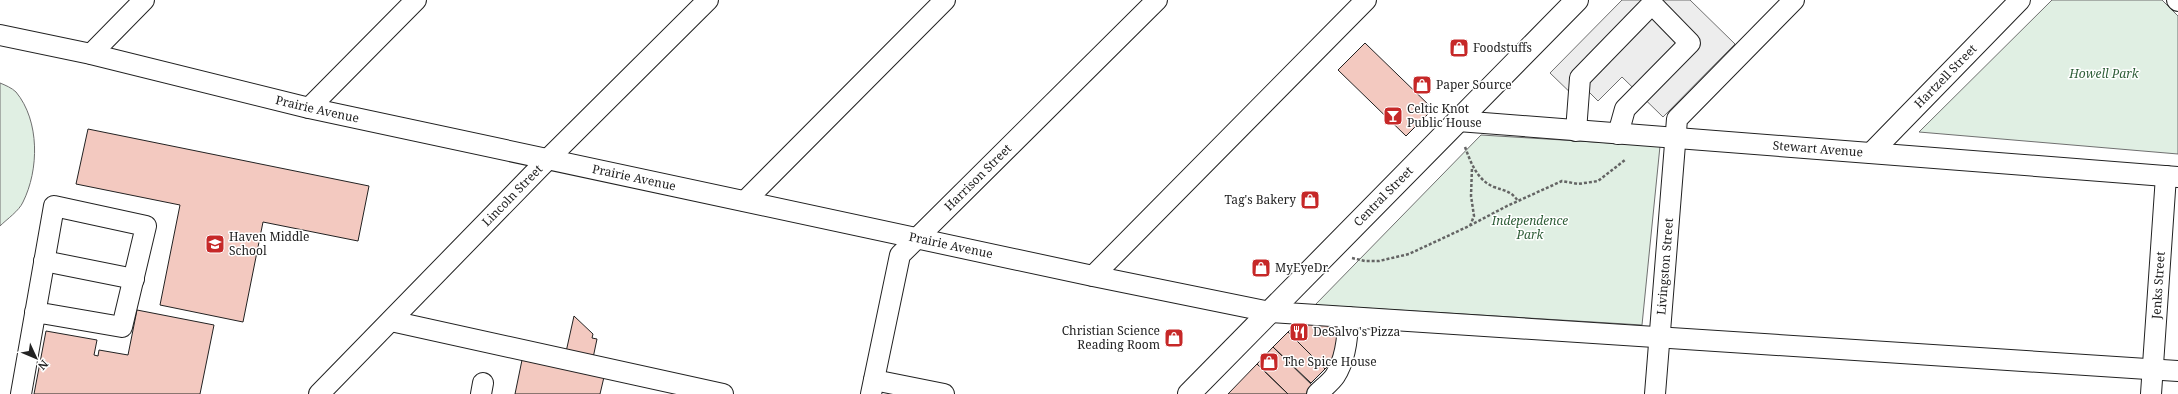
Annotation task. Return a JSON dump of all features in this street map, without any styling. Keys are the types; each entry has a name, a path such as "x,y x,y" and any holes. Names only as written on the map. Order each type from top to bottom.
{"main road":[{"name":"Central Street","path":"1189,394 1578,0"}],"street":[{"path":"91,54 144,0"},
{"path":"310,108 416,0"},
{"name":"Lincoln Street","path":"319,394 549,158 708,0"},
{"path":"745,201 945,0"},
{"name":"Harrison Street","path":"872,387 900,255 1157,0"},
{"path":"1093,276 1366,0"},
{"name":"Livingston Street","path":"1655,394 1677,119 1794,0"},
{"name":"Hartzell Street","path":"1871,153 2020,0"},
{"path":"1576,131 1580,78 1652,4 1690,43 1625,109 1618,134"},
{"name":"Prairie Avenue","path":"0,35 91,54 310,108 549,158 1093,276 1270,312 1660,336 2178,371"},
{"name":"Stewart Avenue","path":"1458,121 2172,177"},
{"name":"Jenks Street","path":"2151,394 2152,369 2172,177"},
{"path":"21,394 35,312 54,206 146,226 122,327 35,312"},
{"path":"44,261 134,279"},
{"path":"1317,394 1335,376 1348,335 1348,317"},
{"path":"391,320 723,394"},
{"path":"872,387 944,394"}],"path":[{"path":"1465,147 1472,166 1487,183 1513,194 1518,201"},
{"path":"1352,258 1365,261 1391,259 1423,248 1440,238 1470,226 1518,201 1562,181 1578,184 1598,181 1625,160"},
{"path":"1470,226 1474,216 1471,196 1472,166"}],"green space":[{"name":"Howell Park","path":"2052,0 2162,0 2178,16 2178,154 1919,132"},
{"path":"0,83 16,92 24,104 33,131 34,161 32,175 23,202 16,212 0,226"},
{"name":"Independence Park","path":"1481,135 1660,146 1642,325 1315,305"}],"shaded area":[{"path":"1622,0 1690,0 1735,44 1663,117 1622,77 1598,101 1588,91 1579,101 1550,73"}],"building":[{"path":"1365,43 1433,109 1406,136 1338,70"},
{"path":"88,129 369,186 358,241 263,222 243,322 160,305 180,205 76,184"},
{"path":"137,310 214,325 200,394 34,394 46,331 97,340 94,355 98,356 99,350 128,355"},
{"path":"574,316 593,334 592,338 597,339 593,358 566,352"},
{"path":"1300,320 1342,324 1341,353 1325,369 1288,332"},
{"path":"1288,332 1325,369 1311,383 1273,347"},
{"path":"1273,347 1316,389 1311,394 1288,394 1257,364"},
{"path":"522,360 604,377 600,394 515,394"},
{"path":"1257,364 1288,394 1228,394"}],"place":[{"name":"Foodstuffs","path":"1459,48"},
{"name":"Paper Source","path":"1422,85"},
{"name":"Celtic Knot Public House","path":"1393,116"},
{"name":"Tag's Bakery","path":"1310,200"},
{"name":"Haven Middle School","path":"215,244"},
{"name":"MyEyeDr.","path":"1261,268"},
{"name":"DeSalvo's Pizza","path":"1299,332"},
{"name":"Christian Science Reading Room","path":"1174,338"},
{"name":"The Spice House","path":"1269,362"}]}
